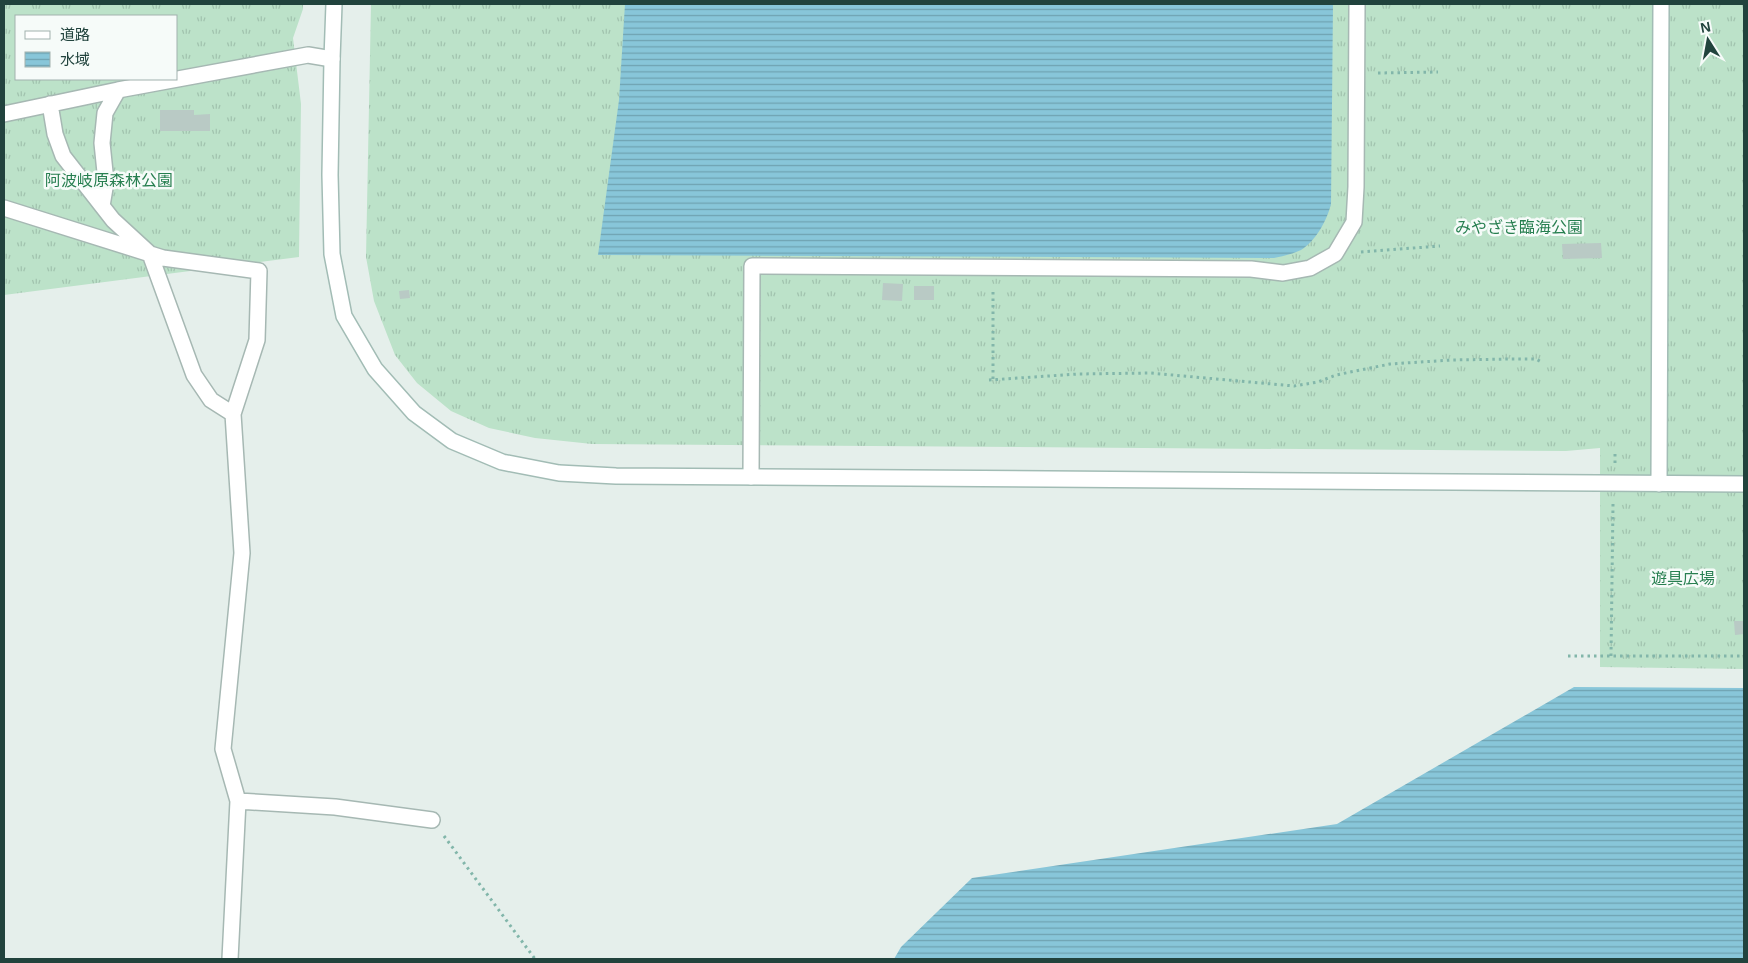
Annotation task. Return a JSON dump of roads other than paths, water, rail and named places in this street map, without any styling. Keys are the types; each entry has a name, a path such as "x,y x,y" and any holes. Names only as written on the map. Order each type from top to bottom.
{"street":[{"path":"334,4 330,175 332,254 344,316 375,369 414,413 452,441 502,462 559,473 616,476 1744,484"},
{"path":"751,477 752,266 1251,270 1283,273 1310,268 1335,254 1354,222 1356,4"},
{"path":"1659,484 1660,4"},
{"path":"178,79 308,55 332,59"},
{"path":"4,114 172,80"},
{"path":"102,206 106,182 102,143 106,114 118,90"},
{"path":"50,104 55,134 63,156 113,220 150,254 194,375 211,400 233,414"},
{"path":"4,208 163,258 259,271 257,340 233,414 242,553 223,749 238,801 230,959"},
{"path":"238,801 335,807 432,820"}],"water":[{"path":"625,4 1333,4 1331,204 1320,230 1306,246 1295,253 1274,258 598,255 619,100"},
{"path":"1574,687 1744,688 1744,959 894,959 901,947 972,878 1337,824"}],"park label":[{"name":"阿波岐原森林公園","path":"109,180"},
{"name":"みやざき臨海公園","path":"1519,227"},
{"name":"遊具広場","path":"1683,578"}]}
